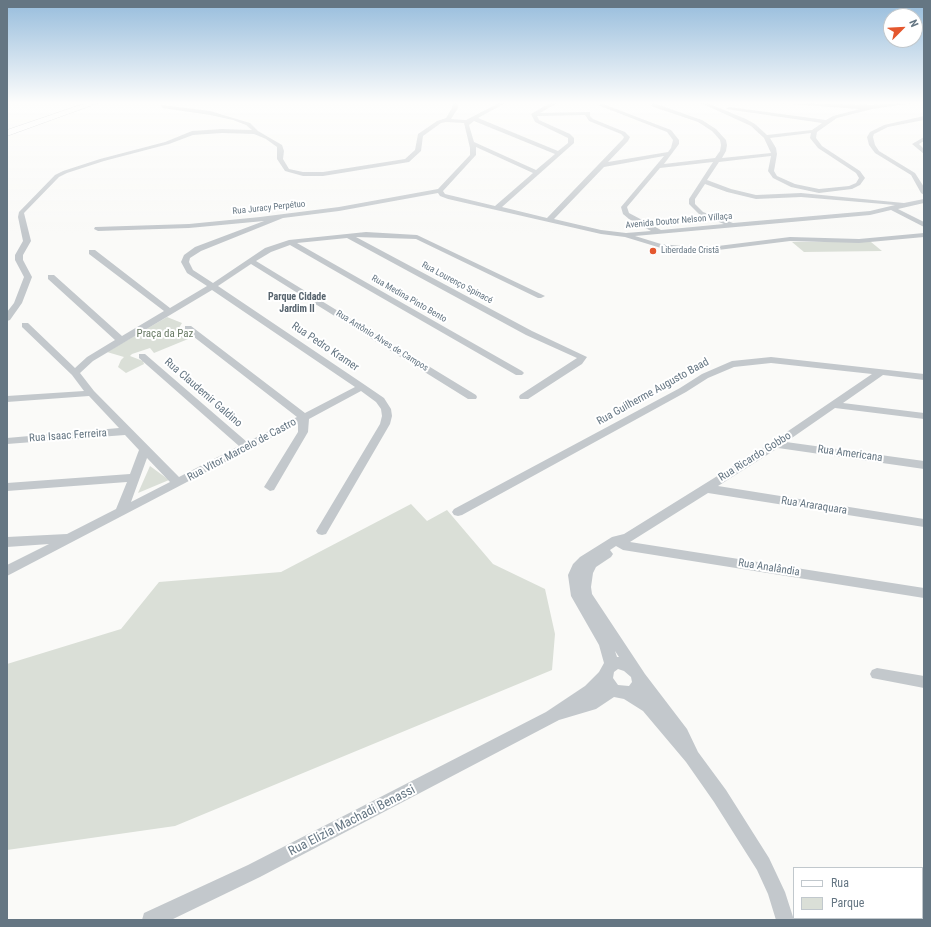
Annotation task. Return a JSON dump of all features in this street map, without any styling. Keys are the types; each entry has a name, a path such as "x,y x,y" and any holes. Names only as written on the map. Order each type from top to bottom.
{"street":[{"path":"7,318 18,304 28,277 19,260 20,252 27,241 20,217 21,212 57,176 102,160 155,146"},
{"path":"280,146 280,159 287,170 298,174 315,175 407,161 418,151 419,146"},
{"path":"440,191 469,162 474,152 473,146"},
{"path":"481,146 537,173"},
{"path":"539,146 559,154"},
{"path":"497,208 567,146"},
{"path":"549,220 620,146"},
{"path":"660,232 631,218 624,210 626,204 660,166 674,146"},
{"path":"723,146 718,160 692,199 692,204 706,216 736,225"},
{"path":"772,146 774,154 771,167 772,174 801,191"},
{"path":"818,194 850,188 858,184 862,178 858,172 819,146"},
{"path":"873,146 877,152 913,174 924,193"},
{"path":"474,152 491,150"},
{"path":"603,165 670,153"},
{"path":"660,166 774,154"},
{"path":"703,181 729,191 756,197 801,191 873,201 909,204"},
{"name":"Avenida Doutor Nelson Villaça","path":"440,191 442,195 448,197 601,232 626,235 870,213 924,201"},
{"name":"Rua Juracy Perpétuo","path":"98,228 197,225 282,216 339,209 440,191"},
{"path":"873,201 893,209 924,225"},
{"name":"Rua Pedro Kramer","path":"282,216 198,249 187,257 185,262 186,266 212,286 380,400 386,409 387,416 385,424 322,531"},
{"path":"75,373 90,359 169,310 212,286 268,250 289,242 346,235 385,234 417,237 541,296"},
{"path":"641,234 647,240 661,246"},
{"name":"Rua Lourenço Spinacé","path":"346,235 560,347 580,354 583,358 524,397"},
{"path":"626,235 640,241 661,246 692,250 716,250 786,240 859,241 924,235"},
{"name":"Rua Medina Pinto Bento","path":"289,242 519,373"},
{"path":"92,252 169,310"},
{"name":"Rua Antônio Alves de Campos","path":"251,261 472,397"},
{"path":"51,277 121,340"},
{"path":"25,325 75,373 91,393 178,483"},
{"path":"188,328 304,417 303,432 270,487"},
{"name":"Rua Claudemir Galdino","path":"142,356 247,448"},
{"name":"Rua Guilherme Augusto Baad","path":"458,512 683,390 705,376 732,364 757,360 771,360 924,377"},
{"name":"Rua Ricardo Gobbo","path":"579,586 592,564 622,541 776,444 880,372"},
{"name":"Rua Vitor Marcelo de Castro","path":"7,571 247,448 362,387"},
{"path":"7,399 91,393"},
{"path":"834,405 924,416"},
{"name":"Rua Isaac Ferreira","path":"7,441 129,432"},
{"name":"Rua Americana","path":"776,444 924,465"},
{"path":"121,512 132,478 145,449"},
{"path":"7,487 132,478"},
{"name":"Rua Araraquara","path":"704,488 924,524"},
{"path":"7,542 70,538"},
{"name":"Rua Analândia","path":"622,541 924,593"},
{"path":"579,586 582,606 606,644 608,671 606,681 620,692 653,712 692,757 749,839 776,892 785,920"},
{"path":"579,586 636,673 682,734 692,757"},
{"path":"608,671 623,663 636,673 637,688 620,692"},
{"name":"Rua Elizia Machadi Benassi","path":"151,920 254,871 551,718 590,691 608,671"},
{"path":"877,674 924,682"},
{"name":"Rua Elizia Machadi Benassi","path":"551,718 620,692"}],"green space":[{"path":"792,242 871,242 882,251 804,252"},
{"name":"Praça da Paz","path":"167,317 182,323 179,328 193,337 154,353 150,348 132,354 130,356 143,361 144,364 126,373 118,367 124,357 107,352"},
{"path":"150,466 169,480 138,493"},
{"path":"411,504 427,521 447,510 493,564 545,589 555,634 552,670 175,826 7,850 7,664 121,629 159,582 281,572"}],"place":[{"name":"Liberdade Cristã","path":"653,251"}],"district":[{"name":"Parque Cidade Jardim II","path":"297,302"}]}
